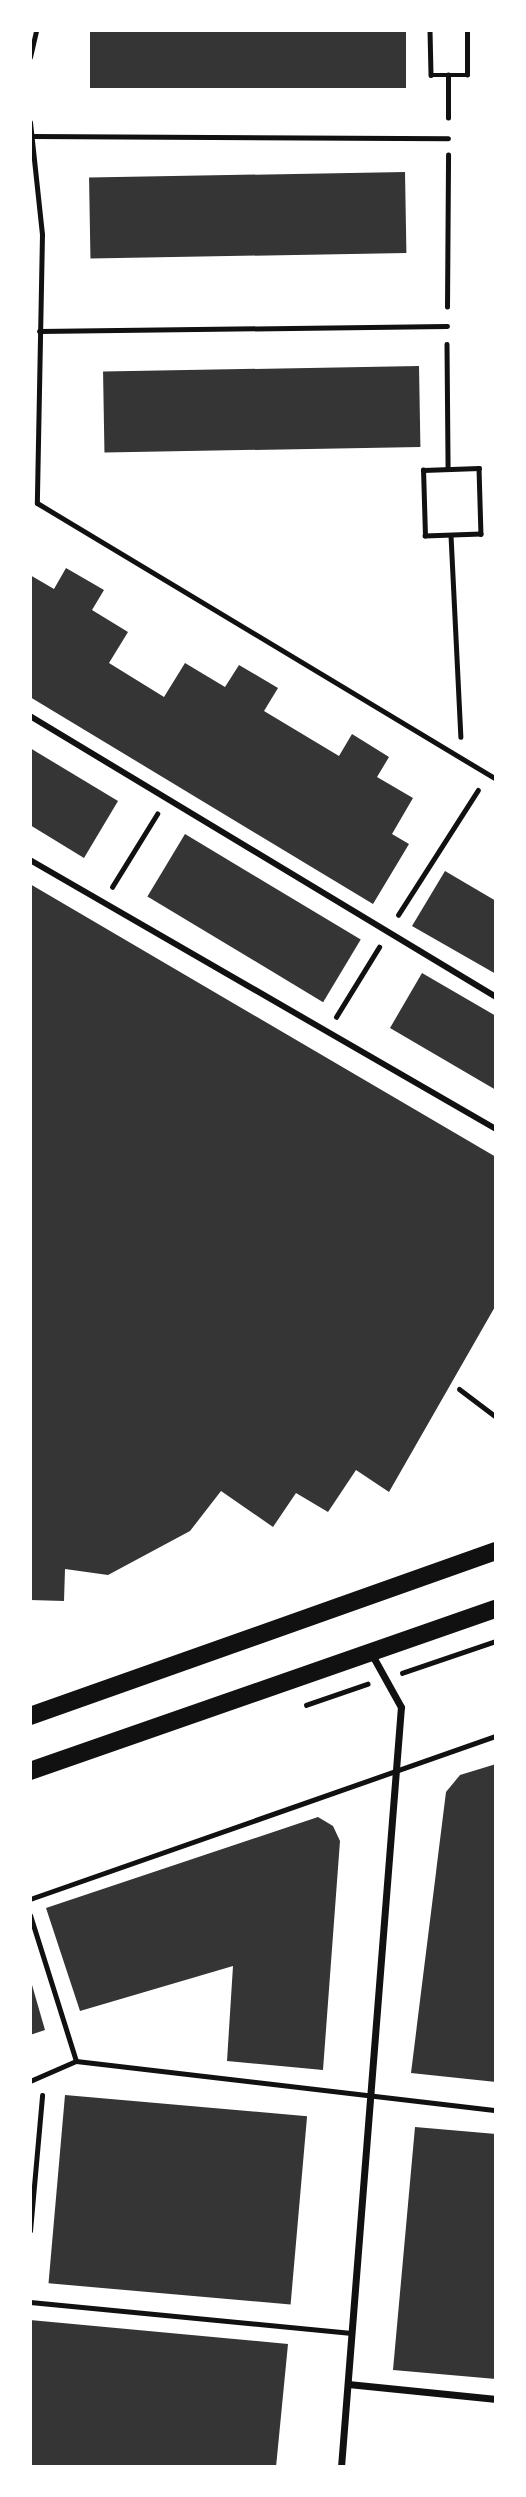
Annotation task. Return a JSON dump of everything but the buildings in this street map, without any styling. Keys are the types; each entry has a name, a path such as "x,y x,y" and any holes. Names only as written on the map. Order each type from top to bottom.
{"main road":[{"path":"30,1716 496,1551"},
{"path":"30,1771 496,1609"}],"street":[{"path":"30,716 496,997"},
{"path":"30,860 496,1129"},
{"path":"341,2467 401,1707 371,1652"},
{"path":"348,2384 496,2399"}],"lane":[{"path":"30,57 36,30"},
{"path":"30,122 41,234 37,503"},
{"path":"31,136 447,138"},
{"path":"39,331 447,326"},
{"path":"30,498 496,779"},
{"path":"459,1389 496,1417"},
{"path":"30,1899 496,1736"},
{"path":"30,1914 76,2061"},
{"path":"30,2081 76,2061 370,2099 496,2110"},
{"path":"30,2302 352,2333"}],"path":[{"path":"430,30 431,75 467,75 467,30"},
{"path":"448,75 448,469"},
{"path":"479,468 481,534 425,536 423,470 448,469 479,468"},
{"path":"451,536 462,759"},
{"path":"328,1032 488,774"},
{"path":"103,902 167,798"},
{"path":"30,2231 44,2075"}]}
